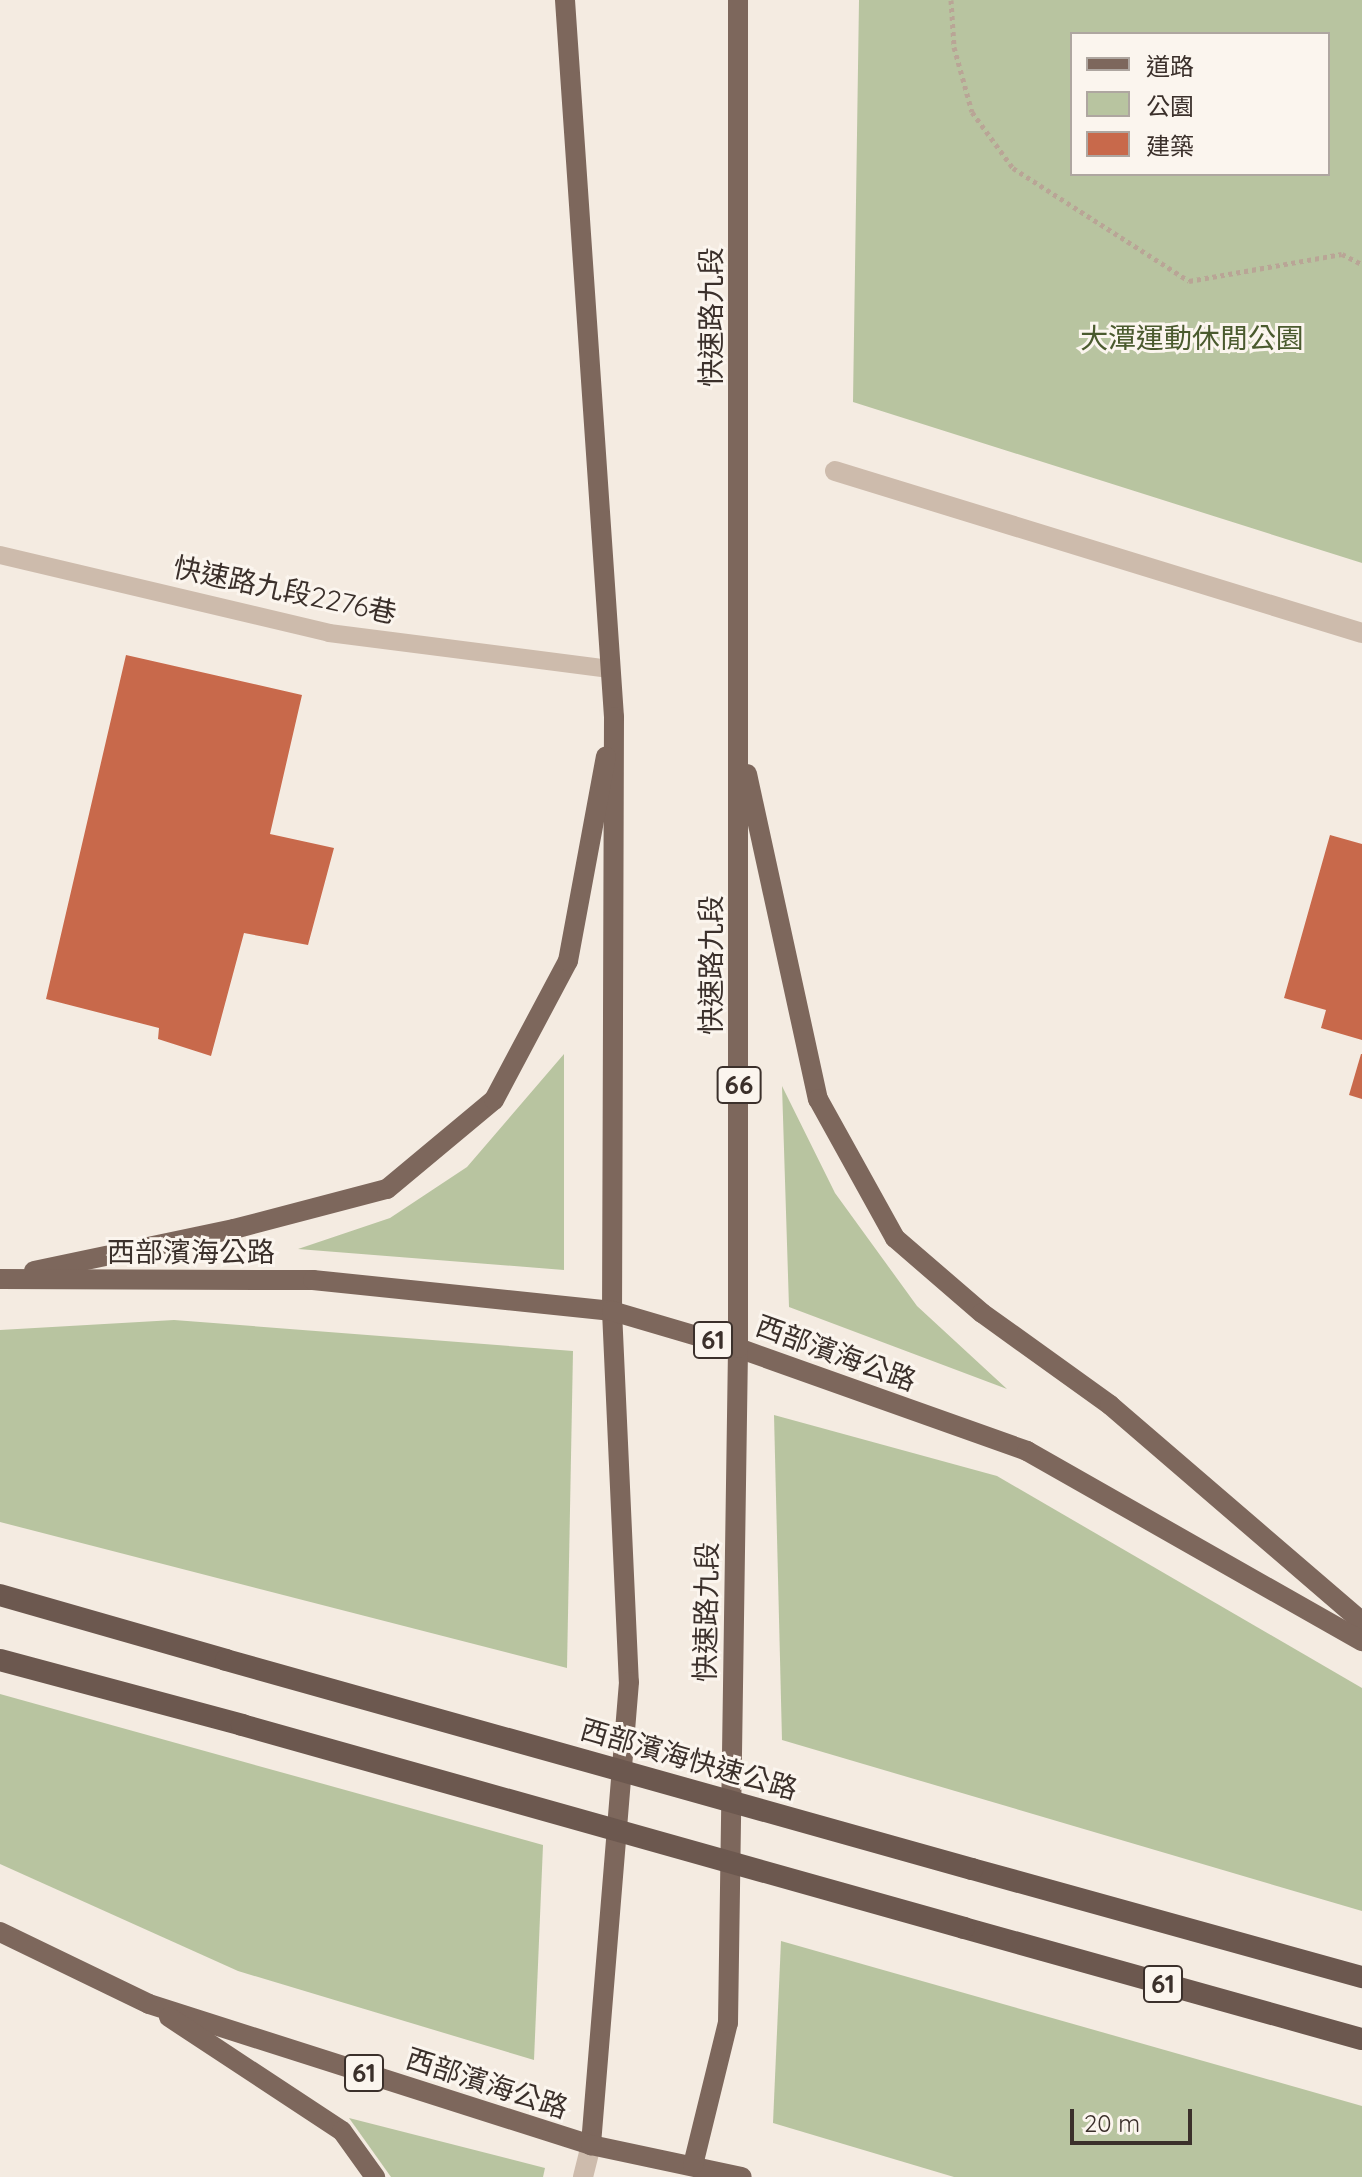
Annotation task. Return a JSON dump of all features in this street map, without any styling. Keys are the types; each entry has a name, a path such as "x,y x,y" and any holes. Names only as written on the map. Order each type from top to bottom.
{"highway":[{"name":"西部濱海快速公路","path":"0,1595 1362,1977"},
{"name":"61","path":"0,1660 1362,2039"}],"main road":[{"path":"565,0 614,717 612,1311 629,1682 591,2145"},
{"name":"快速路九段","path":"690,2171 728,2023 738,1348 738,0"},
{"path":"0,1278 234,1229 387,1189 494,1100 568,961 614,717"},
{"path":"739,736 818,1099 895,1238 982,1313 1110,1405 1362,1622"},
{"name":"西部濱海公路","path":"0,1278 313,1280 612,1311 738,1348 1027,1451 1362,1641"},
{"name":"西部濱海公路","path":"0,1932 149,2004 591,2145 690,2171 742,2177"},
{"path":"149,2004 342,2131 375,2177"}],"street":[{"path":"835,471 1362,633"},
{"path":"583,2177 591,2145"}],"lane":[{"name":"快速路九段2276巷","path":"0,555 329,633 610,669"}],"path":[{"path":"951,0 954,47 972,112 1013,168 1189,281 1342,254 1362,264"}],"green space":[{"name":"大潭運動休閒公園","path":"859,0 1362,0 1362,563 853,402"},
{"path":"564,1054 564,1270 298,1249 390,1218 467,1167"},
{"path":"782,1086 835,1193 917,1306 1007,1389 789,1307"},
{"path":"174,1320 573,1351 567,1668 0,1522 0,1330"},
{"path":"774,1415 997,1476 1362,1688 1362,1911 782,1740"},
{"path":"0,1694 543,1845 534,2060 238,1971 0,1864"},
{"path":"781,1941 1362,2106 1362,2177 954,2177 773,2123"},
{"path":"349,2118 545,2168 543,2177 391,2177"}],"building":[{"path":"126,655 302,695 270,834 334,848 308,945 244,933 211,1056 158,1039 159,1028 46,999"},
{"path":"1330,835 1362,844 1362,1040 1321,1028 1326,1010 1284,998"},
{"path":"1362,1054 1362,1099 1349,1095"}]}
